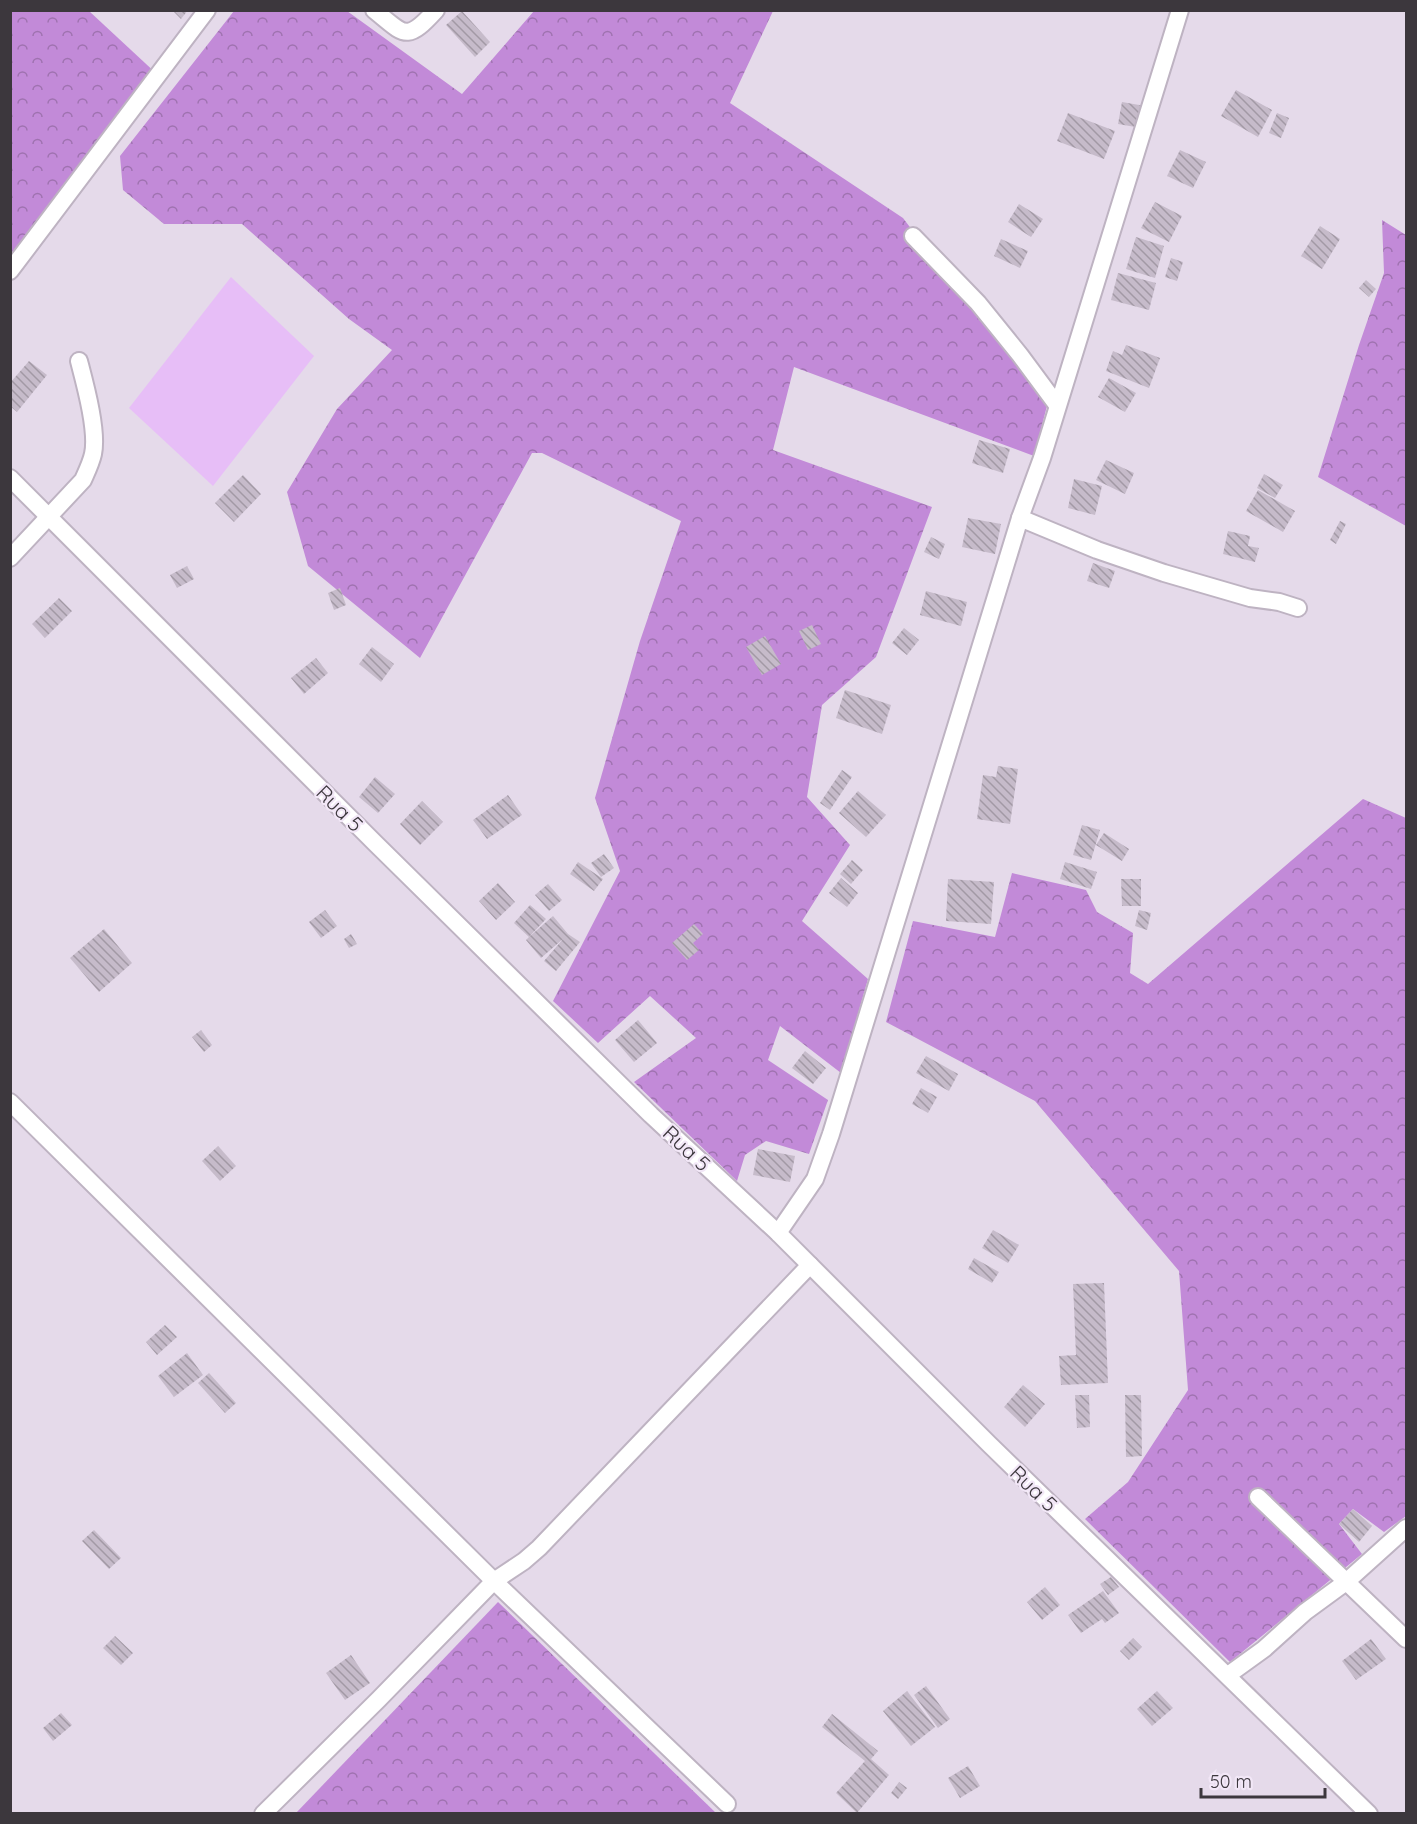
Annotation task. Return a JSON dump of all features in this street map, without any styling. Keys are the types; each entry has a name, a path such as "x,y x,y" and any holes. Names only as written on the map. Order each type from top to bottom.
{"street":[{"path":"10,271 207,10"},
{"path":"374,10 399,31 406,33 413,31 436,10"},
{"path":"778,1233 814,1179 831,1134 1020,518 1042,458 1180,10"},
{"path":"914,236 978,303 1057,405"},
{"path":"10,558 83,480 89,469 94,451 93,434 88,392 79,361"},
{"name":"Rua 5","path":"10,478 651,1115 778,1233 997,1452 1369,1814"},
{"path":"1020,518 1097,550 1164,573 1250,598 1279,602 1298,608"},
{"path":"10,1102 494,1581 727,1804"},
{"path":"263,1814 494,1581 539,1548 810,1265"},
{"path":"1258,1497 1407,1639"},
{"path":"1228,1675 1264,1649 1305,1612 1346,1582 1407,1528"}],"green space":[{"path":"11,11 89,11 159,76 11,271"},
{"path":"234,11 347,11 462,94 534,11 773,11 730,103 903,218 965,300 1048,402 1034,456 794,367 773,450 932,507 876,657 822,705 807,797 850,845 802,921 868,979 841,1073 780,1026 768,1060 828,1100 809,1154 766,1141 745,1155 737,1181 634,1082 696,1038 650,996 598,1043 553,1001 620,871 595,798 640,641 681,521 542,453 532,453 420,658 308,566 287,492 337,409 392,350 349,319 242,224 164,224 123,190 120,156"},
{"path":"1382,220 1406,235 1406,526 1318,477 1384,273"},
{"path":"1363,799 1406,818 1406,1516 1384,1532 1353,1509 1339,1524 1362,1554 1230,1662 1085,1519 1128,1482 1188,1390 1179,1271 1035,1101 886,1022 913,921 995,937 1012,873 1086,890 1097,912 1133,933 1130,973 1148,984"},
{"path":"498,1602 716,1813 296,1813"}],"shaded area":[{"path":"231,277 314,356 213,486 129,408"}],"building":[{"path":"172,10 188,10 181,19"},
{"path":"462,11 490,42 475,57 446,25"},
{"path":"1236,90 1272,110 1258,137 1221,116"},
{"path":"1122,102 1145,106 1141,128 1118,124"},
{"path":"1068,113 1115,131 1104,159 1057,141"},
{"path":"1277,113 1289,118 1281,138 1269,133"},
{"path":"1180,150 1206,162 1193,188 1167,176"},
{"path":"1155,202 1182,216 1169,242 1141,228"},
{"path":"1019,204 1043,219 1031,237 1008,222"},
{"path":"1320,226 1340,239 1322,269 1301,256"},
{"path":"1136,237 1164,246 1155,278 1126,269"},
{"path":"1001,239 1028,251 1020,268 994,256"},
{"path":"1171,258 1183,262 1177,281 1165,277"},
{"path":"1118,273 1156,283 1149,310 1111,300"},
{"path":"1366,280 1376,289 1369,297 1359,288"},
{"path":"1126,345 1160,358 1149,388 1106,371 1113,351 1122,355"},
{"path":"29,361 47,375 17,412 10,406 10,383"},
{"path":"1109,378 1136,393 1125,412 1098,397"},
{"path":"979,440 1010,449 1003,473 972,463"},
{"path":"1106,460 1134,473 1125,494 1096,480"},
{"path":"1264,474 1283,485 1275,498 1257,488"},
{"path":"243,475 261,494 234,522 215,503"},
{"path":"1074,479 1102,486 1095,515 1068,508"},
{"path":"1258,490 1295,511 1283,532 1246,511"},
{"path":"968,518 1001,524 995,554 962,547"},
{"path":"1340,521 1346,524 1336,544 1330,540"},
{"path":"1228,531 1250,536 1248,546 1259,548 1255,562 1223,554"},
{"path":"931,537 945,544 939,559 924,552"},
{"path":"1093,563 1115,571 1109,588 1087,581"},
{"path":"187,566 194,579 177,588 170,575"},
{"path":"340,588 346,605 334,610 328,593"},
{"path":"926,591 967,602 961,626 920,615"},
{"path":"59,598 72,611 45,638 32,624"},
{"path":"812,625 821,644 808,650 799,631"},
{"path":"904,628 919,640 907,655 892,643"},
{"path":"765,636 781,664 762,675 746,647"},
{"path":"372,647 394,664 381,682 359,664"},
{"path":"316,658 328,673 304,694 291,678"},
{"path":"845,690 891,705 882,734 836,718"},
{"path":"998,766 1018,769 1010,824 977,819 983,775 996,777"},
{"path":"842,770 852,777 830,810 820,803"},
{"path":"375,777 395,794 378,813 359,797"},
{"path":"858,791 886,815 866,837 839,813"},
{"path":"508,795 522,815 487,839 473,820"},
{"path":"422,801 443,822 420,845 400,824"},
{"path":"1082,825 1100,830 1091,860 1073,855"},
{"path":"1104,833 1129,849 1122,861 1096,845"},
{"path":"604,854 614,868 601,877 591,863"},
{"path":"852,860 863,870 851,884 840,874"},
{"path":"578,862 603,879 594,891 570,874"},
{"path":"1065,862 1097,872 1091,889 1060,879"},
{"path":"841,878 858,893 847,907 829,893"},
{"path":"948,879 994,882 991,924 946,921"},
{"path":"1121,879 1141,879 1141,906 1122,906"},
{"path":"498,883 515,902 496,920 479,901"},
{"path":"548,884 562,900 549,911 535,895"},
{"path":"530,905 546,919 529,937 514,923"},
{"path":"325,910 337,926 321,938 309,922"},
{"path":"1139,910 1151,913 1147,930 1135,926"},
{"path":"553,916 568,934 580,942 556,971 544,961 563,939 541,958 526,940"},
{"path":"694,924 703,934 693,943 699,950 687,960 672,943"},
{"path":"104,929 132,963 99,992 70,958"},
{"path":"351,934 357,944 349,948 344,939"},
{"path":"638,1020 657,1043 634,1062 615,1040"},
{"path":"201,1030 212,1045 204,1052 192,1037"},
{"path":"805,1051 826,1068 813,1084 792,1068"},
{"path":"926,1056 958,1074 949,1091 916,1073"},
{"path":"921,1088 937,1097 928,1113 912,1104"},
{"path":"218,1146 236,1166 220,1181 202,1161"},
{"path":"758,1149 795,1156 790,1182 753,1175"},
{"path":"993,1230 1019,1245 1008,1263 982,1248"},
{"path":"974,1258 999,1272 992,1283 968,1269"},
{"path":"1104,1283 1108,1383 1061,1385 1059,1356 1076,1355 1073,1284"},
{"path":"165,1325 177,1337 157,1355 146,1342"},
{"path":"187,1353 203,1375 174,1397 158,1376"},
{"path":"209,1373 236,1403 225,1413 198,1383"},
{"path":"1023,1385 1045,1404 1025,1427 1004,1407"},
{"path":"1075,1395 1089,1395 1090,1427 1077,1428"},
{"path":"1125,1395 1141,1395 1142,1456 1126,1457"},
{"path":"1353,1509 1372,1526 1359,1542 1339,1524"},
{"path":"94,1530 121,1558 109,1569 82,1541"},
{"path":"1111,1577 1119,1587 1108,1595 1100,1584"},
{"path":"1045,1587 1060,1605 1042,1620 1027,1602"},
{"path":"1103,1591 1119,1613 1105,1623 1102,1619 1081,1633 1068,1615"},
{"path":"115,1636 133,1653 121,1665 103,1648"},
{"path":"1133,1638 1142,1647 1129,1660 1120,1651"},
{"path":"1371,1639 1386,1659 1356,1680 1342,1661"},
{"path":"351,1655 370,1683 345,1700 326,1673"},
{"path":"926,1686 950,1719 938,1728 914,1695"},
{"path":"907,1691 935,1727 911,1746 883,1711"},
{"path":"1157,1691 1173,1708 1152,1726 1137,1709"},
{"path":"61,1713 72,1725 53,1741 43,1728"},
{"path":"832,1714 878,1751 871,1759 889,1775 857,1813 836,1793 865,1761 822,1727"},
{"path":"968,1766 980,1786 960,1798 948,1778"},
{"path":"899,1782 907,1788 898,1799 891,1793"}]}
